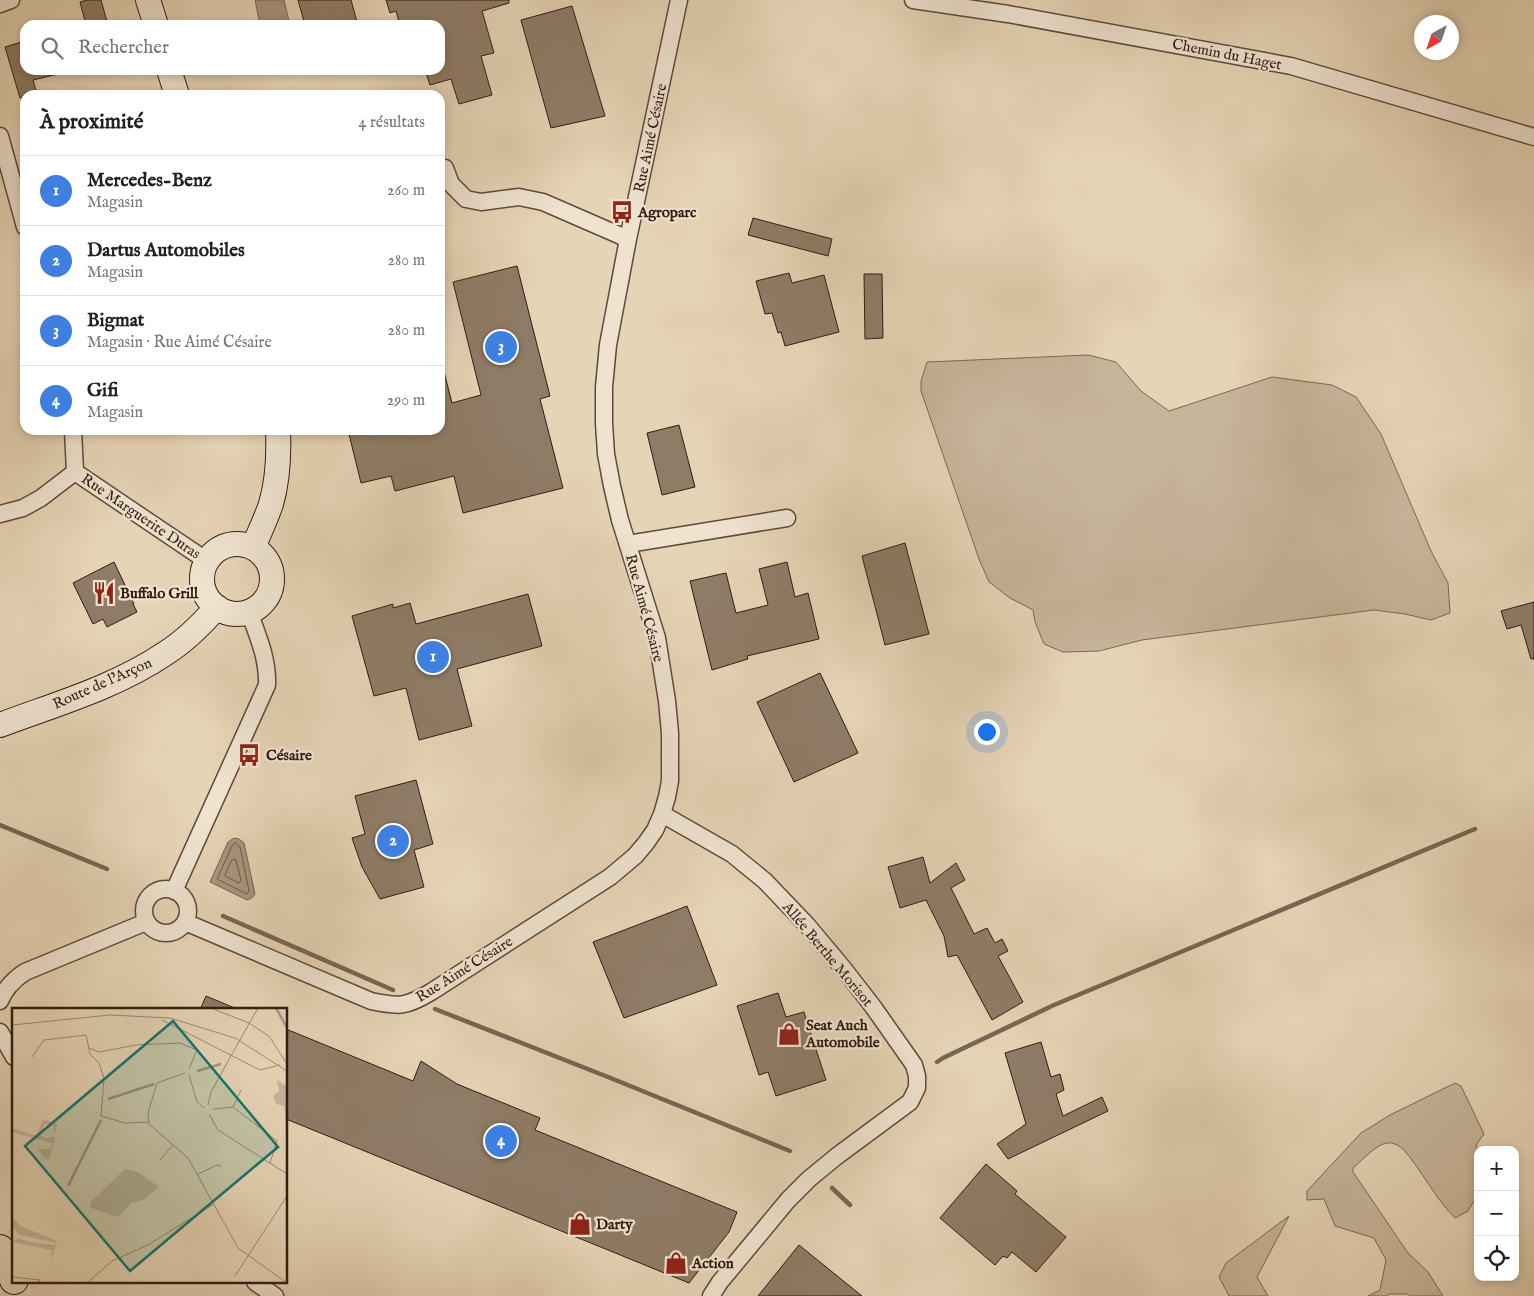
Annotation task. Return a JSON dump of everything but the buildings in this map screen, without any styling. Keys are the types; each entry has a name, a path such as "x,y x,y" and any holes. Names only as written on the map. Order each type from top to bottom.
{"highway":[{"path":"0,1248 12,1276"},
{"path":"15,1284 21,1296"}],"street":[{"path":"0,4 11,0"},
{"path":"148,0 154,20"},
{"name":"Rue Aimé Césaire","path":"185,922 371,1001 394,1006 400,1005 419,999 431,992 610,877 635,856 655,830 668,797 670,780 670,733 667,701 657,638 612,486 606,454 604,386 608,345 628,239 679,0"},
{"name":"Chemin du Haget","path":"913,0 1008,14 1291,66 1534,136"},
{"path":"171,75 175,90"},
{"path":"0,136 20,209"},
{"path":"445,168 450,184 466,198 481,202 519,197 543,202 628,239"},
{"name":"Rue Marguerite Duras","path":"73,435 75,472"},
{"path":"253,548 271,503 276,476 278,435"},
{"name":"Rue Marguerite Duras","path":"0,514 23,508 41,498 75,472"},
{"name":"Rue Marguerite Duras","path":"75,472 207,561"},
{"path":"628,544 787,518"},
{"path":"231,544 246,545 253,548 260,552 270,565 272,581 268,596 263,603 249,612 241,614 233,614 217,608 206,594 203,586 202,577 207,561 217,550 231,544"},
{"name":"Route de l’Arçon","path":"0,725 92,691 130,674 165,654 189,636 217,608"},
{"path":"174,891 267,685 268,671 249,612"},
{"name":"Allée Berthe Morisot","path":"662,814 732,854 765,881 807,925 874,1008 914,1065 917,1076 917,1088 910,1102 808,1179 782,1207 720,1282 711,1296"},
{"path":"165,889 174,891 184,898 188,910 185,922 174,932 158,932 152,928 146,922 144,914 145,904 149,896 156,891 165,889"},
{"path":"0,1001 11,983 25,972 146,922"},
{"path":"0,1032 12,1053"},
{"path":"258,1284 275,1296"}],"shaded area":[{"path":"1088,355 1116,362 1141,391 1169,411 1272,377 1332,385 1356,397 1381,434 1431,551 1448,583 1450,613 1431,620 1374,610 1142,640 1099,651 1063,652 1044,644 1035,622 1033,610 1010,598 989,582 979,559 921,391 921,381 927,362"},
{"path":"1455,1083 1461,1086 1484,1134 1476,1146 1474,1146 1474,1201 1468,1211 1455,1218 1441,1202 1404,1150 1394,1144 1387,1143 1379,1146 1353,1168 1353,1172 1408,1253 1428,1272 1443,1296 1389,1294 1387,1296 1368,1296 1380,1290 1386,1260 1374,1238 1335,1226 1324,1199 1307,1200 1307,1191 1361,1133 1390,1115"},
{"path":"1289,1216 1257,1277 1268,1296 1229,1296 1219,1277 1226,1263"}],"water":[{"path":"255,0 284,0 289,20 259,20"},
{"path":"234,838 244,843 255,894 247,900 210,882 228,842"}],"waterway":[{"path":"0,825 107,869"},
{"path":"937,1062 1054,1005 1475,829"},
{"path":"223,916 393,990"},
{"path":"435,1009 790,1151"},
{"path":"832,1188 850,1205"}],"place":[{"name":"Agroparc","path":"622,212"},
{"name":"Bigmat","path":"501,347"},
{"name":"Buffalo Grill","path":"104,593"},
{"name":"Mercedes-Benz","path":"433,657"},
{"name":"Césaire","path":"249,755"},
{"name":"Dartus Automobiles","path":"393,841"},
{"name":"Seat Auch Automobile","path":"789,1034"},
{"name":"Gifi","path":"501,1141"},
{"name":"Darty","path":"580,1224"},
{"name":"Action","path":"676,1263"}]}
